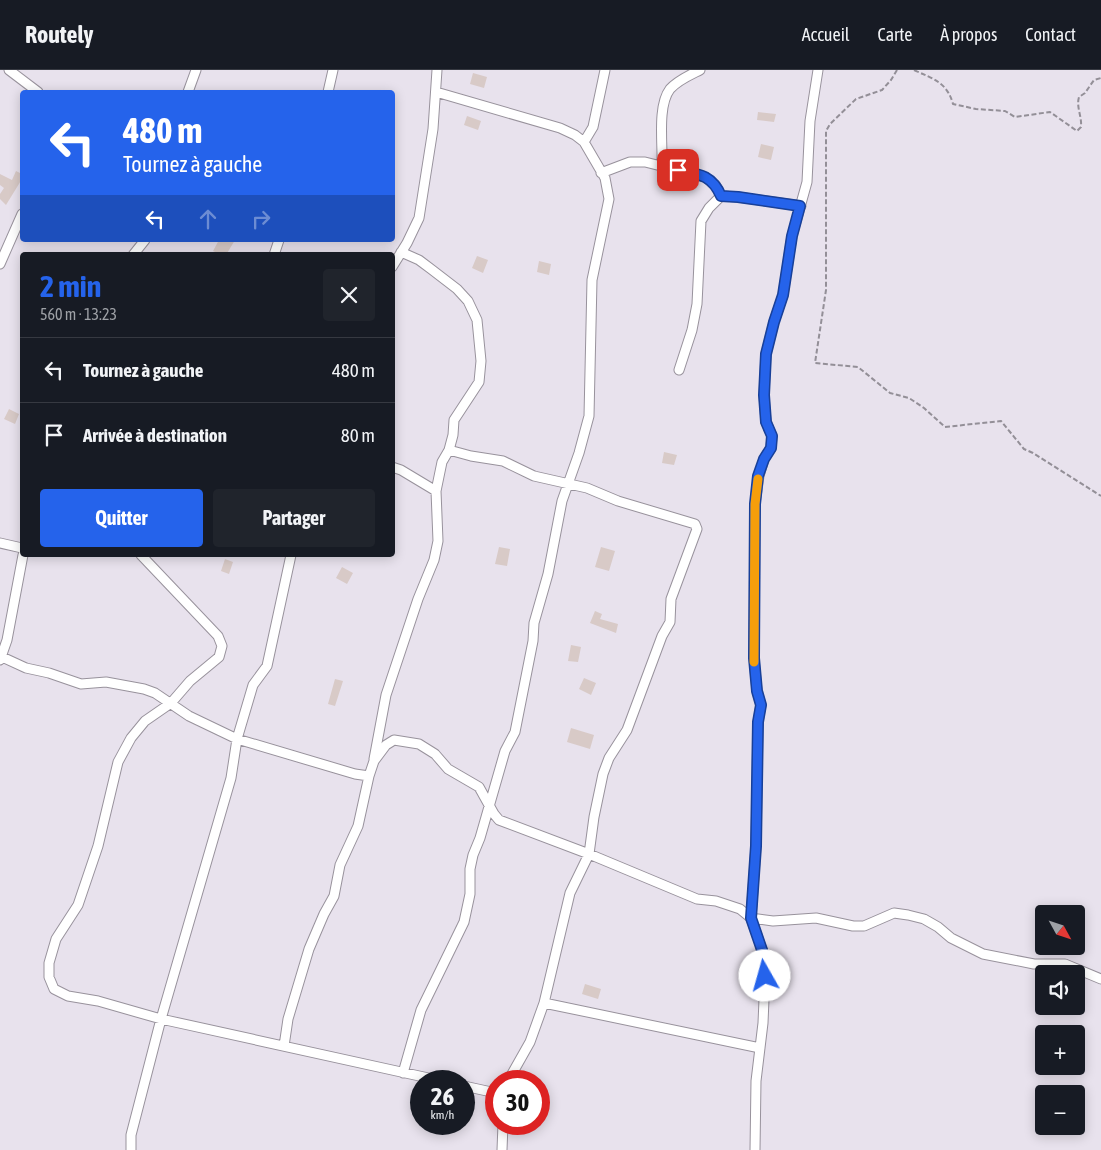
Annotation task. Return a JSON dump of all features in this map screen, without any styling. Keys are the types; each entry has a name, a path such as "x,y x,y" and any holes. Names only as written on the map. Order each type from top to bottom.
{"street":[{"path":"9,70 35,90"},
{"path":"189,90 196,70"},
{"path":"328,90 333,70"},
{"path":"395,262 419,218 433,129 436,70"},
{"path":"584,142 593,127 605,70"},
{"path":"662,166 662,132 666,96 671,87 700,70"},
{"path":"755,1150 756,1081 765,976 762,950 751,918 756,846 758,722 761,705 757,691 754,658 755,504 758,476 764,459 771,448 772,436 766,422 764,395 766,354 783,295 792,236 807,182 810,121 818,70"},
{"path":"404,1073 421,1010 464,922 470,894 472,855 490,805 505,751 515,732 533,641 534,624 548,574 567,484 579,453 589,416 592,280 608,199 605,178 584,142 576,135 560,128 436,92"},
{"path":"601,173 630,162 645,162 705,177 716,186 721,196"},
{"path":"679,370 692,330 697,304 701,221 708,208 721,196 800,206"},
{"path":"0,264 20,219"},
{"path":"135,252 143,242"},
{"path":"284,1046 288,1019 309,949 318,926 334,896 340,865 358,826 374,761 386,695 418,599 434,560 438,541 436,491 442,462 449,450 453,435 454,420 479,382 481,361 477,320 468,301 457,289 419,260 402,252"},
{"path":"449,450 503,461 534,476 587,488 618,501 695,524 697,529 671,598 670,622 662,636 627,730 609,758 603,774 589,854 570,893 544,1002 530,1042 514,1070"},
{"path":"395,468 402,470 436,491"},
{"path":"0,543 20,548"},
{"path":"23,557 1,658 26,668 49,673 81,684 106,682 144,689 171,703 189,716 236,739 355,774 369,776"},
{"path":"143,557 218,636 222,646 218,657 190,681 171,703 145,721 131,738 118,762 98,846 78,905 56,939 49,962 48,977 54,989 68,996 98,1001 161,1019 410,1074"},
{"path":"131,1150 131,1135 161,1019 231,778 236,739 253,685 267,666 291,557"},
{"path":"374,761 386,745 394,740 419,744 434,754 448,769 479,787 499,820 589,854 697,899 716,901 740,909 751,918 773,921 816,918 864,926 894,914 908,915 924,919 938,927 951,938 983,954 1034,964 1066,964 1101,979"},
{"path":"544,1002 760,1048"},
{"path":"502,1150 503,1135"}],"path":[{"path":"897,70 882,90 856,99 830,124 826,131 826,290 816,362 858,367 890,392 909,398 924,408 945,427 1001,421 1024,449 1101,496"},
{"path":"914,70 931,76 939,82 950,92 953,104 1005,112 1015,117 1050,112 1077,131 1082,127 1082,117 1077,104 1079,97 1086,93 1094,80 1101,78"}],"building":[{"path":"473,73 487,77 484,88 470,84"},
{"path":"758,112 776,114 774,122 757,120"},
{"path":"467,116 481,121 478,130 464,125"},
{"path":"761,144 774,147 771,160 758,157"},
{"path":"16,171 20,173 20,182 6,205 0,199 0,194 4,188 0,185 0,174 12,180"},
{"path":"218,242 234,242 228,252 213,251"},
{"path":"477,256 488,260 483,273 472,268"},
{"path":"539,261 551,264 549,275 537,272"},
{"path":"9,409 19,414 15,424 4,419"},
{"path":"664,452 677,455 674,465 662,463"},
{"path":"499,547 510,549 507,566 495,564"},
{"path":"601,547 615,551 609,571 595,567"},
{"path":"225,559 233,562 229,574 221,571"},
{"path":"342,567 353,573 347,584 336,578"},
{"path":"595,611 602,614 600,619 618,624 616,633 590,623"},
{"path":"571,645 581,647 578,662 568,661"},
{"path":"584,678 596,683 591,695 579,689"},
{"path":"335,679 343,681 335,706 328,704"},
{"path":"571,728 594,735 590,749 567,742"},
{"path":"585,984 601,989 598,999 582,994"}],"slow traffic":[{"path":"754,662 755,504 758,479"}],"route":[{"path":"678,170 705,177 716,186 721,196 800,206 792,236 783,295 766,354 764,395 766,422 772,436 771,448 764,459 758,476 755,504 754,658 757,691 761,705 758,722 756,846 751,918 762,950 765,976"}]}
